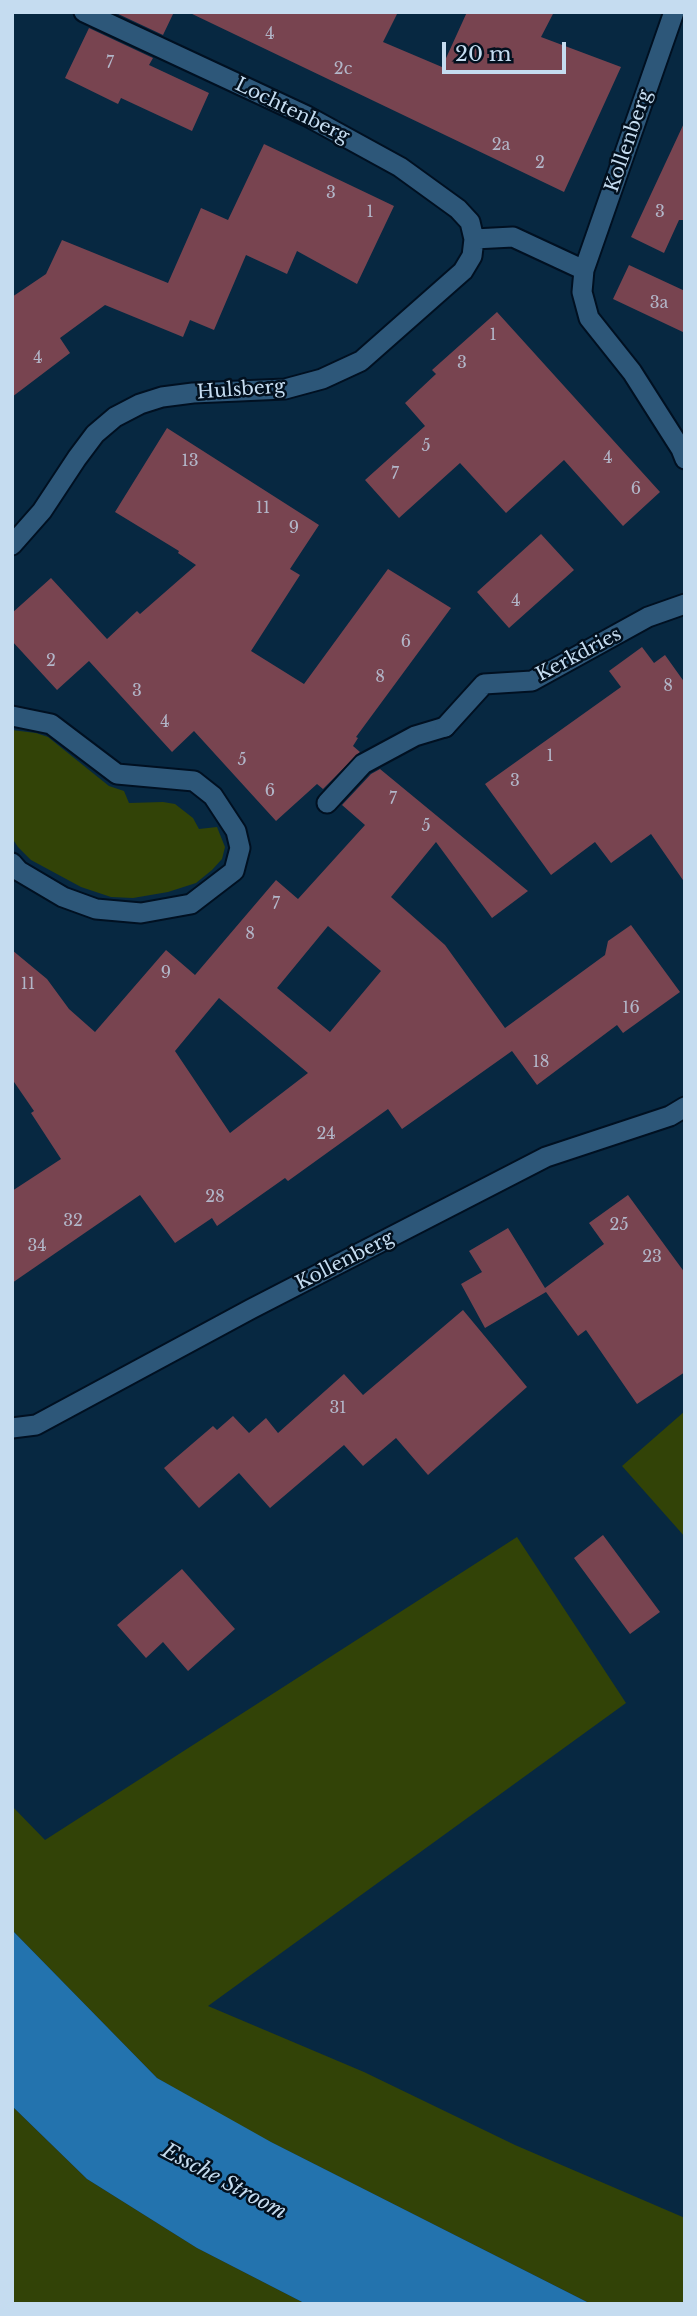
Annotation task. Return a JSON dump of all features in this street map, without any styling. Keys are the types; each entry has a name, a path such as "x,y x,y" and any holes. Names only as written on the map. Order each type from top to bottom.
{"street":[{"name":"Lochtenberg","path":"84,12 307,116 400,167 458,209 470,222 474,240"},
{"name":"Kollenberg","path":"674,12 583,270 582,292 590,318 632,372 685,459"},
{"path":"474,240 513,237 583,270"},
{"name":"Hulsberg","path":"12,545 42,511 95,434 115,417 140,404 162,397 285,389 322,379 360,361 463,271 472,256 474,240"},
{"name":"Kerkdries","path":"327,803 363,764 415,736 445,727 484,684 531,681 648,617 685,604"},
{"path":"12,716 51,724 117,774 194,781 213,796 236,831 240,848 234,871 191,904 141,913 96,909 63,897 19,871 12,863"},
{"name":"Kollenberg","path":"12,1428 36,1425 251,1309 547,1157 670,1116 685,1107"}],"green space":[{"path":"12,730 48,737 109,786 124,791 129,803 175,804 193,818 199,829 217,827 225,847 222,859 196,883 168,892 133,898 111,897 81,887 31,860 12,838"},
{"path":"685,1411 685,1537 622,1466"},
{"path":"517,1537 626,1703 208,2006 364,2072 515,2145 685,2218 685,2304 591,2304 237,2125 157,2078 12,1930 12,1806 45,1840"},
{"path":"12,2106 87,2179 197,2248 306,2304 12,2304"}],"water":[{"name":"Essche Stroom","path":"12,1930 157,2078 271,2142 591,2304 306,2304 197,2248 87,2179 12,2106"}],"building":[{"path":"114,12 174,12 163,35"},
{"path":"188,12 398,12 383,42 442,67 467,12 554,12 541,37 621,67 564,192"},
{"path":"89,28 153,58 149,65 209,93 192,131 121,98 118,104 65,78"},
{"path":"685,121 685,220 679,220 664,253 631,237"},
{"path":"264,144 394,206 357,284 297,251 287,274 246,255 214,330 190,320 183,337 105,305 60,338 70,353 12,397 12,297 46,274 62,240 168,283 201,208 228,220"},
{"path":"629,265 685,291 685,333 613,299"},
{"path":"497,312 660,492 623,526 564,460 506,513 460,463 399,518 365,480 425,426 405,403 436,374 432,370"},
{"path":"167,428 319,525 290,569 300,575 251,651 304,684 388,569 451,608 356,737 358,738 353,746 360,752 323,789 317,784 276,821 194,731 172,752 89,661 57,690 12,641 12,613 51,578 107,639 137,611 140,614 196,565 178,553 179,551 115,512"},
{"path":"541,534 574,570 509,628 477,592"},
{"path":"642,647 654,663 665,655 685,683 685,883 651,834 611,863 595,842 551,875 485,784 621,687 609,671"},
{"path":"380,769 528,891 492,918 436,842 391,897 445,945 505,1028 605,955 608,941 631,925 680,992 623,1033 617,1025 537,1085 512,1051 402,1129 388,1109 288,1181 285,1178 217,1226 212,1218 175,1243 140,1195 12,1283 12,1191 61,1159 12,1079 12,950 47,979 69,1009 95,1032 166,950 195,975 276,880 298,899 365,825 342,805 371,774","holes":["328,926 381,971 330,1032 277,988","219,998 308,1073 230,1133 175,1051"]},
{"path":"628,1195 685,1273 685,1372 637,1404 586,1330 578,1336 546,1292 485,1328 461,1284 482,1272 469,1251 508,1228 545,1288 604,1244 589,1223"},
{"path":"463,1310 527,1387 428,1475 396,1438 363,1466 344,1445 270,1508 239,1473 199,1508 164,1468 213,1426 217,1430 233,1416 249,1433 266,1418 278,1433 344,1374 363,1395"},
{"path":"603,1535 660,1612 630,1634 574,1558"},
{"path":"182,1569 235,1629 188,1671 163,1642 146,1658 117,1625"}]}
